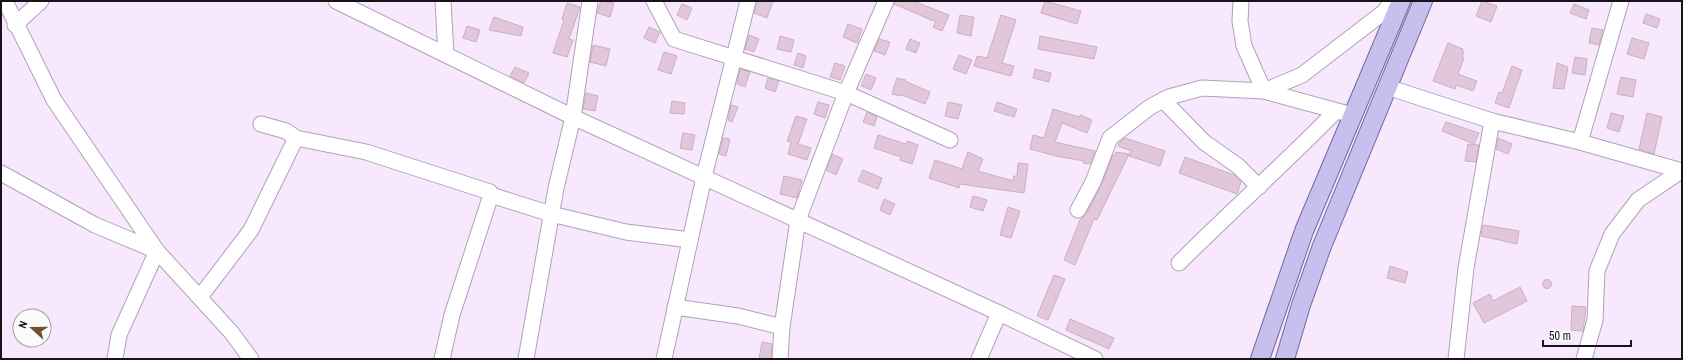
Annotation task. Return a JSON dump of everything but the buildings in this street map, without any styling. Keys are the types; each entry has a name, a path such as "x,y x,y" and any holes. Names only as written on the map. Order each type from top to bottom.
{"main road":[{"path":"1260,359 1344,113 1401,1"},
{"path":"1285,359 1301,305 1322,246 1423,1"}],"street":[{"path":"5,1 15,25 54,100 157,251 231,332 251,359"},
{"path":"15,25 41,1"},
{"path":"336,1 573,116 1095,359"},
{"path":"443,1 446,55"},
{"path":"526,359 551,214 573,116 590,1"},
{"path":"654,1 674,39 846,93 950,140"},
{"path":"664,359 732,57 748,1"},
{"path":"780,359 782,327 798,220 846,93 886,1"},
{"path":"1241,1 1240,20 1244,46 1264,91"},
{"path":"1264,91 1302,75 1384,12 1392,1"},
{"path":"1580,142 1621,1"},
{"path":"1388,87 1492,122 1580,142 1681,171"},
{"path":"1078,210 1093,182 1110,138 1150,107 1163,100 1202,88 1264,91 1344,113"},
{"path":"1163,100 1204,142 1238,166 1259,187"},
{"path":"1179,263 1216,226 1344,113"},
{"path":"1456,359 1466,268 1492,122"},
{"path":"261,124 286,131 296,138 366,152 490,192 491,195 551,214 626,232 690,240"},
{"path":"200,298 251,230 296,138"},
{"path":"1584,359 1595,320 1597,271 1612,234 1638,200 1681,171"},
{"path":"1,173 95,225 157,251"},
{"path":"442,359 452,315 491,195"},
{"path":"115,359 119,335 157,251"},
{"path":"675,307 738,316 782,327"},
{"path":"980,359 999,313"}]}
